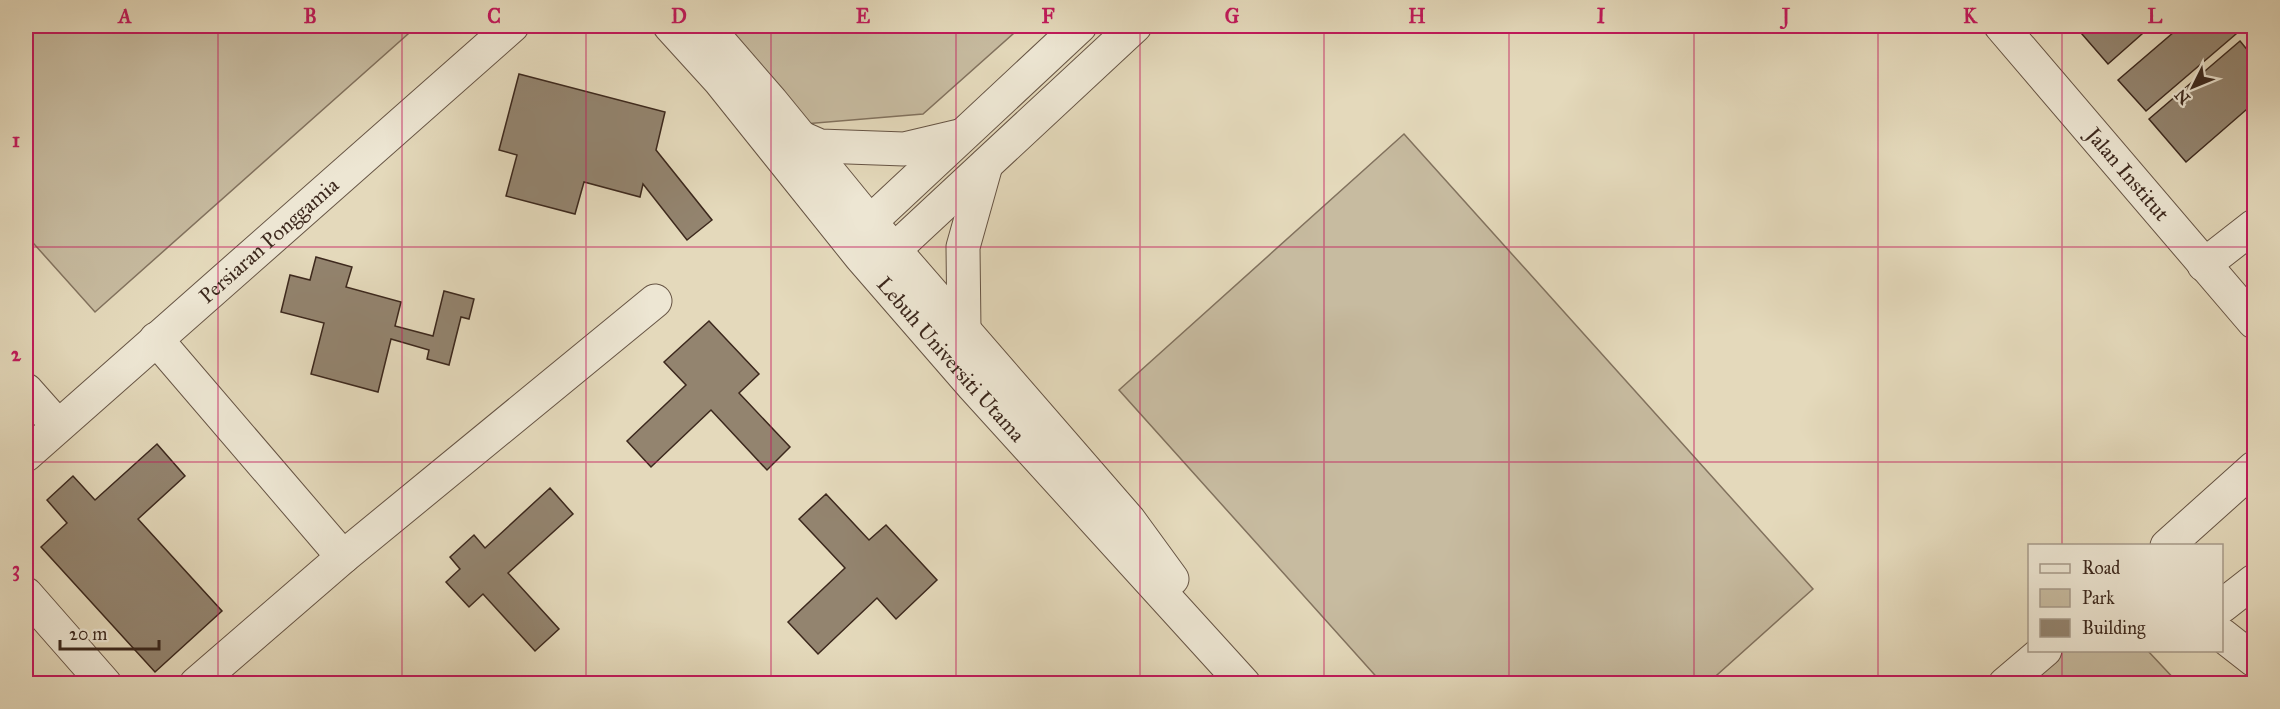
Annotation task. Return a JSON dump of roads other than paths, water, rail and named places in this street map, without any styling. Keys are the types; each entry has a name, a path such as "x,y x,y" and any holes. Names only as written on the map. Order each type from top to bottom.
{"street":[{"name":"Persiaran Ponggamia","path":"26,455 512,26"},
{"name":"Lebuh Universiti Utama","path":"670,26 720,81 861,256 1035,455 1245,684"},
{"name":"Lebuh Universiti Utama","path":"706,26 802,138 880,239 964,330 1130,520 1245,684"},
{"path":"1035,455 999,396 880,256 880,239 961,135 1080,26"},
{"path":"720,81 767,123 864,238 880,239 986,163 1135,26"},
{"name":"Jalan Institut","path":"2001,26 2254,322"},
{"path":"802,138 820,146 904,149 961,135"},
{"path":"964,330 963,247 986,163"},
{"path":"2204,265 2254,226"},
{"path":"196,684 343,557 655,301"},
{"path":"156,339 343,557"},
{"path":"26,390 58,426"},
{"path":"2169,544 2254,468"},
{"path":"2223,605 2254,581"},
{"path":"26,594 105,684"},
{"path":"2223,636 2254,660"},
{"path":"2005,684 2044,652"}]}
